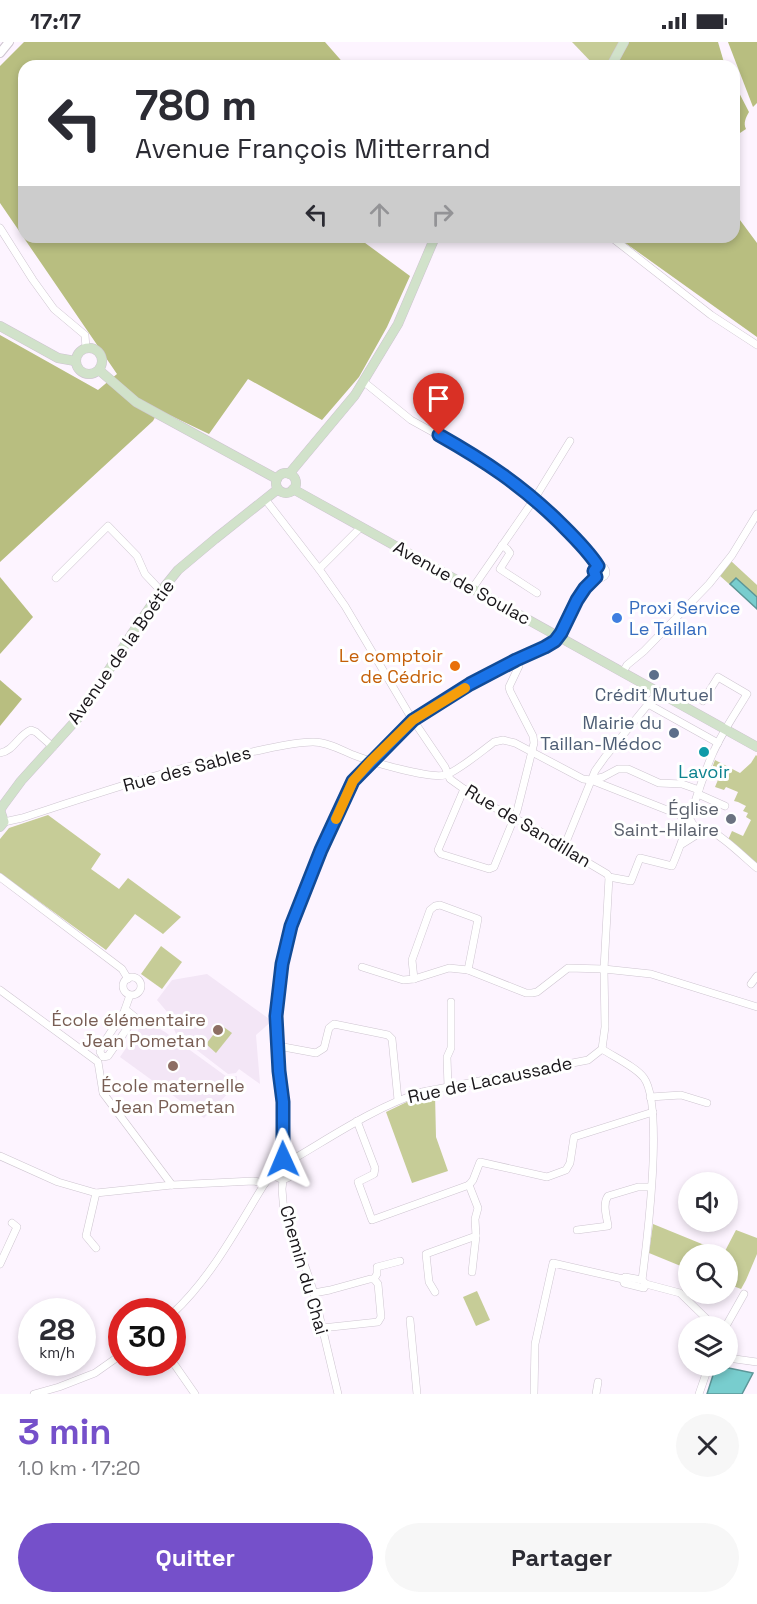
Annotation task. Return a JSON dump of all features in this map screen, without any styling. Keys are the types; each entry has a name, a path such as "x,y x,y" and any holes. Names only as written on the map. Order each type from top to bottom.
{"main road":[{"path":"614,60 624,42"},
{"path":"289,474 364,382 398,324 432,243"},
{"path":"0,326 58,358 75,361"},
{"path":"86,348 97,350 102,356 99,370 92,374 82,373 76,366 77,353 86,348"},
{"path":"99,370 136,402 277,484 285,493 293,489 296,484 289,474 282,474 277,484"},
{"name":"Avenue de la Boétie","path":"1,808 21,781 79,717 161,591 178,570 265,499 277,484"},
{"name":"Avenue de Soulac","path":"293,489 757,747"},
{"path":"1,808 2,824"}],"street":[{"path":"0,53 9,42"},
{"path":"0,228 54,309 85,335 86,348"},
{"path":"619,243 711,315 757,345"},
{"path":"287,1160 275,1163 273,1167 276,1177 283,1180 290,1178 293,1165 287,1160 276,1016 282,964 291,926 321,850 353,781 413,720 470,684 545,647 559,637 577,600 596,577 594,571 598,566 586,549 535,498 476,456 411,420 364,382"},
{"path":"472,589 535,498 570,441"},
{"name":"Rue de Sandillan","path":"265,499 345,606 450,779 543,833 609,877"},
{"path":"623,672 627,665 644,651 709,584 732,555 757,514"},
{"path":"56,578 108,526 136,555 145,574 161,591"},
{"path":"319,569 361,527"},
{"path":"502,545 510,553 500,569 537,593"},
{"path":"464,789 438,850 441,854 489,869 494,867 514,818 534,743 533,736 509,687 519,666 516,660"},
{"path":"644,1282 653,1149 652,1112 645,1080 639,1073 602,1049 605,1027 604,969 609,877 631,881 640,858 672,866 718,743 747,694 718,676 703,701"},
{"path":"564,847 595,771 658,692"},
{"path":"648,704 718,743"},
{"path":"0,753 9,751 26,732 31,730 53,747"},
{"path":"449,774 494,742 508,741 584,779 690,819 701,832"},
{"name":"Rue des Sables","path":"2,824 155,775 199,763 293,744 315,742 402,770 439,776 449,774"},
{"path":"591,780 623,768 659,783 682,784 725,806"},
{"path":"682,844 701,832 715,833 757,868"},
{"path":"0,877 122,969 128,979"},
{"path":"414,979 412,960 430,910 440,905 478,919 468,970"},
{"path":"362,967 403,980 414,979 449,968 468,970 526,993 537,992 568,968 604,969 651,974 757,1007"},
{"path":"751,984 757,976"},
{"path":"135,978 139,981 140,990 136,994 130,995 124,991 124,981 128,979 135,978"},
{"path":"0,990 98,1062 103,1093 172,1185"},
{"path":"126,1009 138,1019 106,1058 101,1055 101,1047 126,1009 130,995"},
{"path":"448,1087 447,1057 451,1048 451,1002"},
{"path":"278,1046 316,1053 324,1048 329,1028 334,1024 388,1035 392,1039 398,1100"},
{"name":"Rue de Lacaussade","path":"287,1160 398,1100 422,1092 588,1060 602,1049"},
{"path":"650,1098 681,1095 707,1103"},
{"path":"357,1121 375,1168 374,1173 358,1182 372,1220 469,1185 480,1162 547,1177 566,1170 570,1163 574,1137 652,1112"},
{"path":"0,1156 58,1182 96,1193 172,1185 253,1181 265,1183"},
{"path":"186,1302 212,1268 265,1183 274,1174"},
{"name":"Chemin du Chai","path":"283,1180 284,1213 314,1293 338,1394"},
{"path":"469,1185 478,1208 475,1219 476,1236 472,1272"},
{"path":"577,1230 608,1226 605,1203 608,1196 638,1186 651,1187"},
{"path":"96,1193 86,1236 96,1248"},
{"path":"0,1264 17,1227 12,1222"},
{"path":"435,1292 429,1282 426,1254 476,1236"},
{"path":"374,1280 377,1267 400,1261"},
{"path":"534,1394 535,1344 554,1263 623,1279 625,1277 680,1293 704,1316"},
{"path":"314,1293 370,1279 378,1284 380,1320 375,1323 321,1328"},
{"path":"732,1316 744,1294"},
{"path":"410,1320 417,1394"},
{"path":"738,1359 757,1362"},
{"path":"34,1394 95,1373 108,1364"},
{"path":"182,1376 195,1394"},
{"path":"699,1394 705,1376"},
{"path":"596,1394 598,1382"}],"shaded area":[{"name":"École élémentaire Jean Pometan","path":"207,974 272,1021 256,1035 260,1084 239,1069 236,1073 228,1074 176,1034 174,1020 157,1000 172,980"},
{"name":"École maternelle Jean Pometan","path":"145,1020 227,1077 237,1076 237,1084 204,1118 120,1057"}],"green space":[{"path":"24,42 325,42 341,60 18,60 18,229 0,203 0,66"},
{"path":"572,42 621,42 612,60 589,60"},
{"path":"629,42 718,42 723,60 619,60"},
{"path":"728,42 757,42 757,103 753,107 740,73 740,60 735,60"},
{"path":"740,95 749,112 745,122 746,129 740,133"},
{"path":"740,220 757,243 757,337 625,243 740,243"},
{"path":"27,243 365,243 410,276 387,327 359,377 322,420 248,379 209,434 159,410 153,421 0,562 0,335 98,390 117,374"},
{"path":"731,561 757,585 757,609 719,575"},
{"path":"0,577 33,617 0,654"},
{"path":"0,680 22,699 0,726"},
{"path":"756,755 757,866 728,840 732,831 743,836 751,820 746,817 748,813 743,811 746,806 734,801 738,792 726,787 724,790 715,787 720,775 711,771 715,760 740,773"},
{"path":"48,815 101,854 91,869 119,889 128,878 181,917 163,934 135,914 106,950 0,873 0,839 9,828"},
{"path":"161,946 182,962 162,989 141,974"},
{"path":"221,1025 232,1033 216,1053 206,1044"},
{"path":"435,1094 436,1137 448,1171 412,1183 386,1112 413,1099"},
{"path":"653,1224 702,1244 678,1244 678,1265 649,1253"},
{"path":"738,1231 757,1238 757,1254 741,1289 738,1288 738,1244 729,1244"},
{"path":"477,1291 490,1320 476,1326 463,1297"}],"water":[{"path":"736,578 757,597 757,609 730,584"},
{"path":"738,1370 753,1373 742,1394 707,1394 713,1376 738,1376"}],"slow traffic":[{"path":"336,819 353,781 371,761 413,720 465,688"}],"place":[{"name":"Proxi Service Le Taillan","path":"617,618"},
{"name":"Le comptoir de Cédric","path":"455,666"},
{"name":"Crédit Mutuel","path":"654,675"},
{"name":"Mairie du Taillan-Médoc","path":"674,733"},
{"name":"Lavoir","path":"704,752"},
{"name":"Église Saint-Hilaire","path":"731,819"},
{"name":"École élémentaire Jean Pometan","path":"218,1030"},
{"name":"École maternelle Jean Pometan","path":"173,1066"}],"route":[{"path":"283,1159 283,1102 276,1016 282,964 291,926 321,850 353,781 413,720 470,684 555,641 577,600 596,577 594,571 598,566 586,549 535,498 476,456 439,435"}]}
